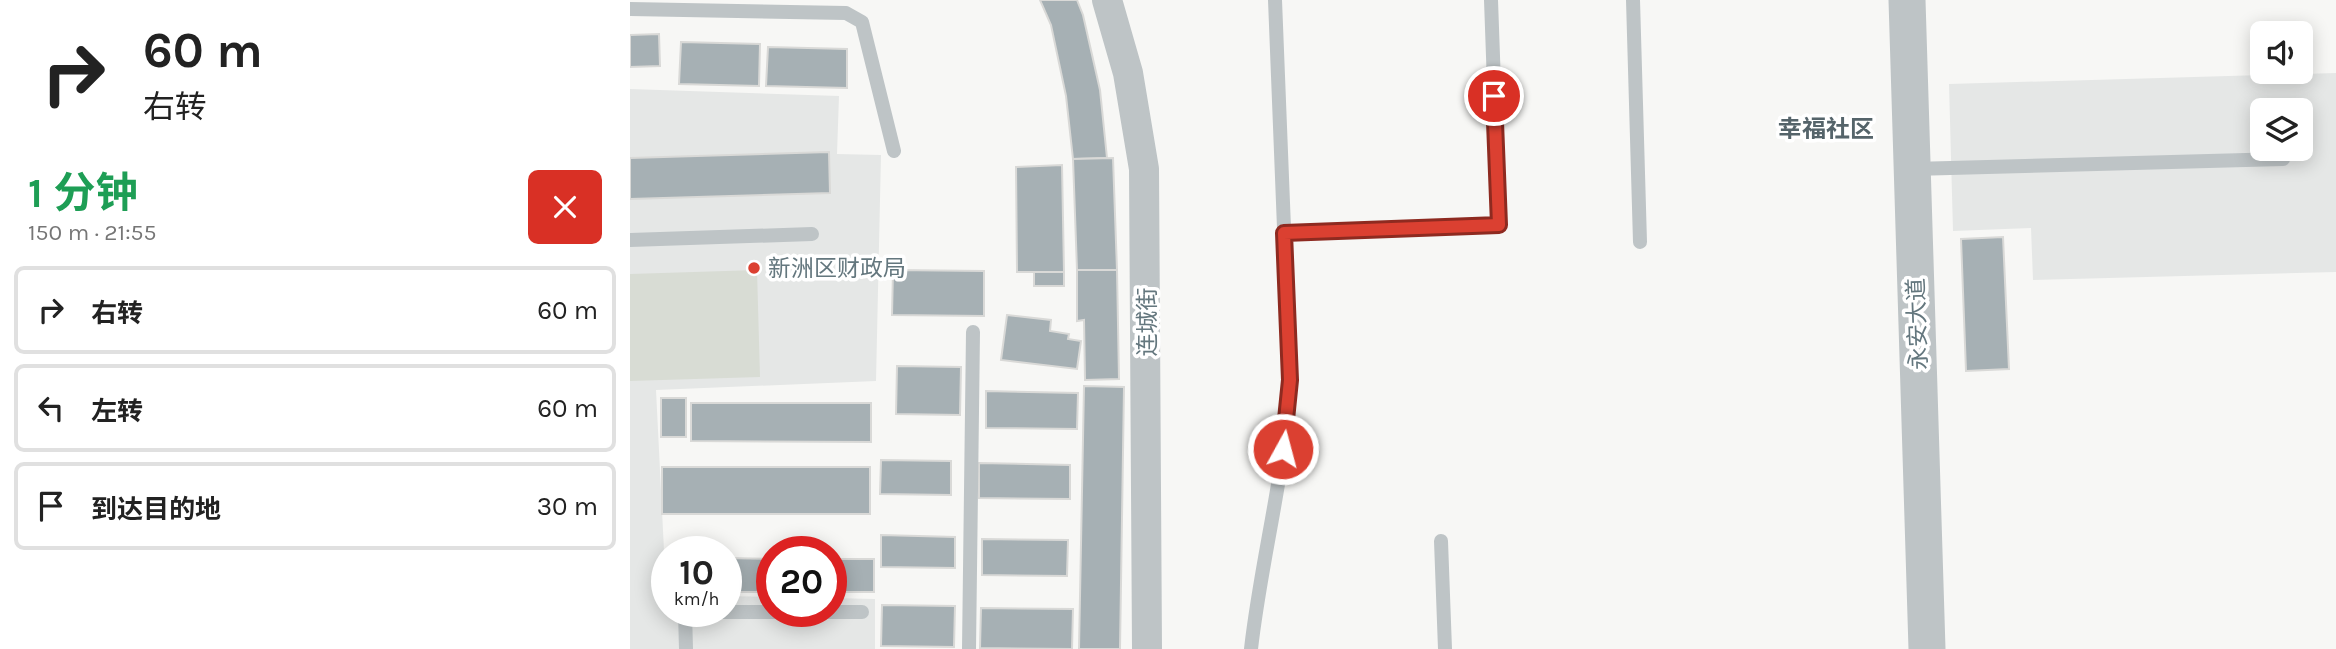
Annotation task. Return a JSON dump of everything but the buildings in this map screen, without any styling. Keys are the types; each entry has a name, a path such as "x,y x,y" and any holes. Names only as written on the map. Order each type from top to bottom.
{"street":[{"name":"连城街","path":"1107,0 1134,100 1145,180 1147,649"},
{"name":"永安大道","path":"1907,0 1927,649"}],"lane":[{"path":"1251,649 1257,593 1287,428 1290,380 1275,0"},
{"path":"1284,233 1499,225 1491,0"},
{"path":"1633,0 1640,242"},
{"path":"630,9 846,13 854,17 862,22 894,151"},
{"path":"1912,169 2250,160"},
{"path":"630,240 811,234"},
{"path":"969,649 973,332"},
{"path":"1441,541 1445,649"},
{"path":"686,649 685,612 862,612"}],"shaded area":[{"path":"2336,73 2336,272 2033,280 2031,228 1953,231 1949,84 2250,75 2250,84 2313,84 2313,74"},
{"name":"新洲区财政局","path":"630,89 839,96 837,154 881,155 876,381 656,390 663,536 651,536 651,627 742,627 742,596 756,597 756,627 847,627 847,598 875,599 875,649 630,649"},
{"path":"757,270 760,377 630,381 630,274"}],"place":[{"name":"新洲区财政局","path":"754,268"}],"district":[{"name":"幸福社区","path":"1826,129"}],"route":[{"path":"1283,449 1290,380 1284,233 1499,225 1494,96"}]}
